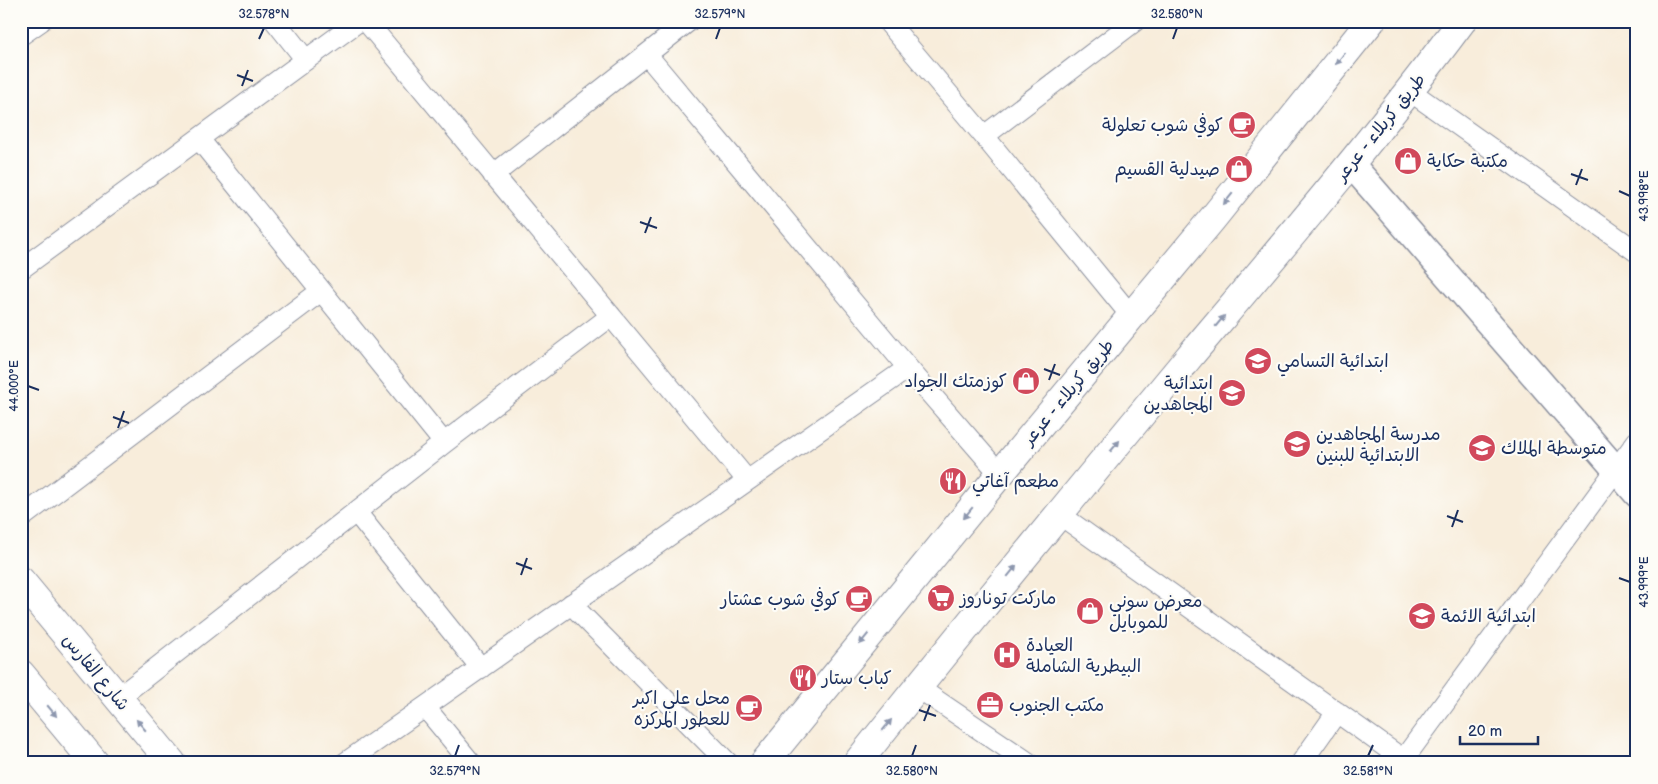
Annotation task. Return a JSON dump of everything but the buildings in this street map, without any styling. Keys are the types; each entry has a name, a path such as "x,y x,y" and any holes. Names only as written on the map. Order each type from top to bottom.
{"main road":[{"name":"طريق كربلاء - عرعر","path":"764,763 1000,474 1132,317 1371,21"},
{"name":"طريق كربلاء - عرعر","path":"857,763 1059,514 1351,164 1410,91 1462,21"},
{"name":"شارع الفارس","path":"21,581 172,763"},
{"path":"21,674 95,763"}],"street":[{"path":"21,35 41,21"},
{"path":"276,21 306,60"},
{"path":"21,269 359,21"},
{"path":"366,21 747,480"},
{"path":"493,174 689,21"},
{"path":"887,21 1132,317"},
{"path":"984,136 1129,23"},
{"path":"647,55 908,368 1000,474"},
{"path":"1410,91 1637,252"},
{"path":"199,139 444,443"},
{"path":"1351,164 1637,494"},
{"path":"21,518 321,291"},
{"path":"118,698 444,443 611,316"},
{"path":"345,763 908,368"},
{"path":"1059,514 1406,761 1637,441"},
{"path":"356,512 481,668"},
{"path":"571,604 728,763"},
{"path":"917,687 1029,763"},
{"path":"425,707 471,763"},
{"path":"1301,763 1337,712"}],"place":[{"name":"كوفي شوب تعلولة","path":"1242,125"},
{"name":"مكتبة حكاية","path":"1408,161"},
{"name":"صيدلية القسيم","path":"1239,169"},
{"name":"ابتدائية التسامي","path":"1258,361"},
{"name":"كوزمتك الجواد","path":"1026,381"},
{"name":"ابتدائية المجاهدين","path":"1232,393"},
{"name":"مدرسة المجاهدين الابتدائية للبنين","path":"1297,444"},
{"name":"متوسطة الملاك","path":"1482,448"},
{"name":"مطعم آغاتي","path":"953,481"},
{"name":"ماركت توناروز","path":"941,598"},
{"name":"كوفي شوب عشتار","path":"859,599"},
{"name":"معرض سوني للموبايل","path":"1090,611"},
{"name":"ابتدائية الائمة","path":"1422,616"},
{"name":"العيادة البيطرية الشاملة","path":"1007,655"},
{"name":"كباب ستار","path":"803,678"},
{"name":"مكتب الجنوب","path":"990,705"},
{"name":"محل علي اكبر للعطور المركزه","path":"749,708"}]}
